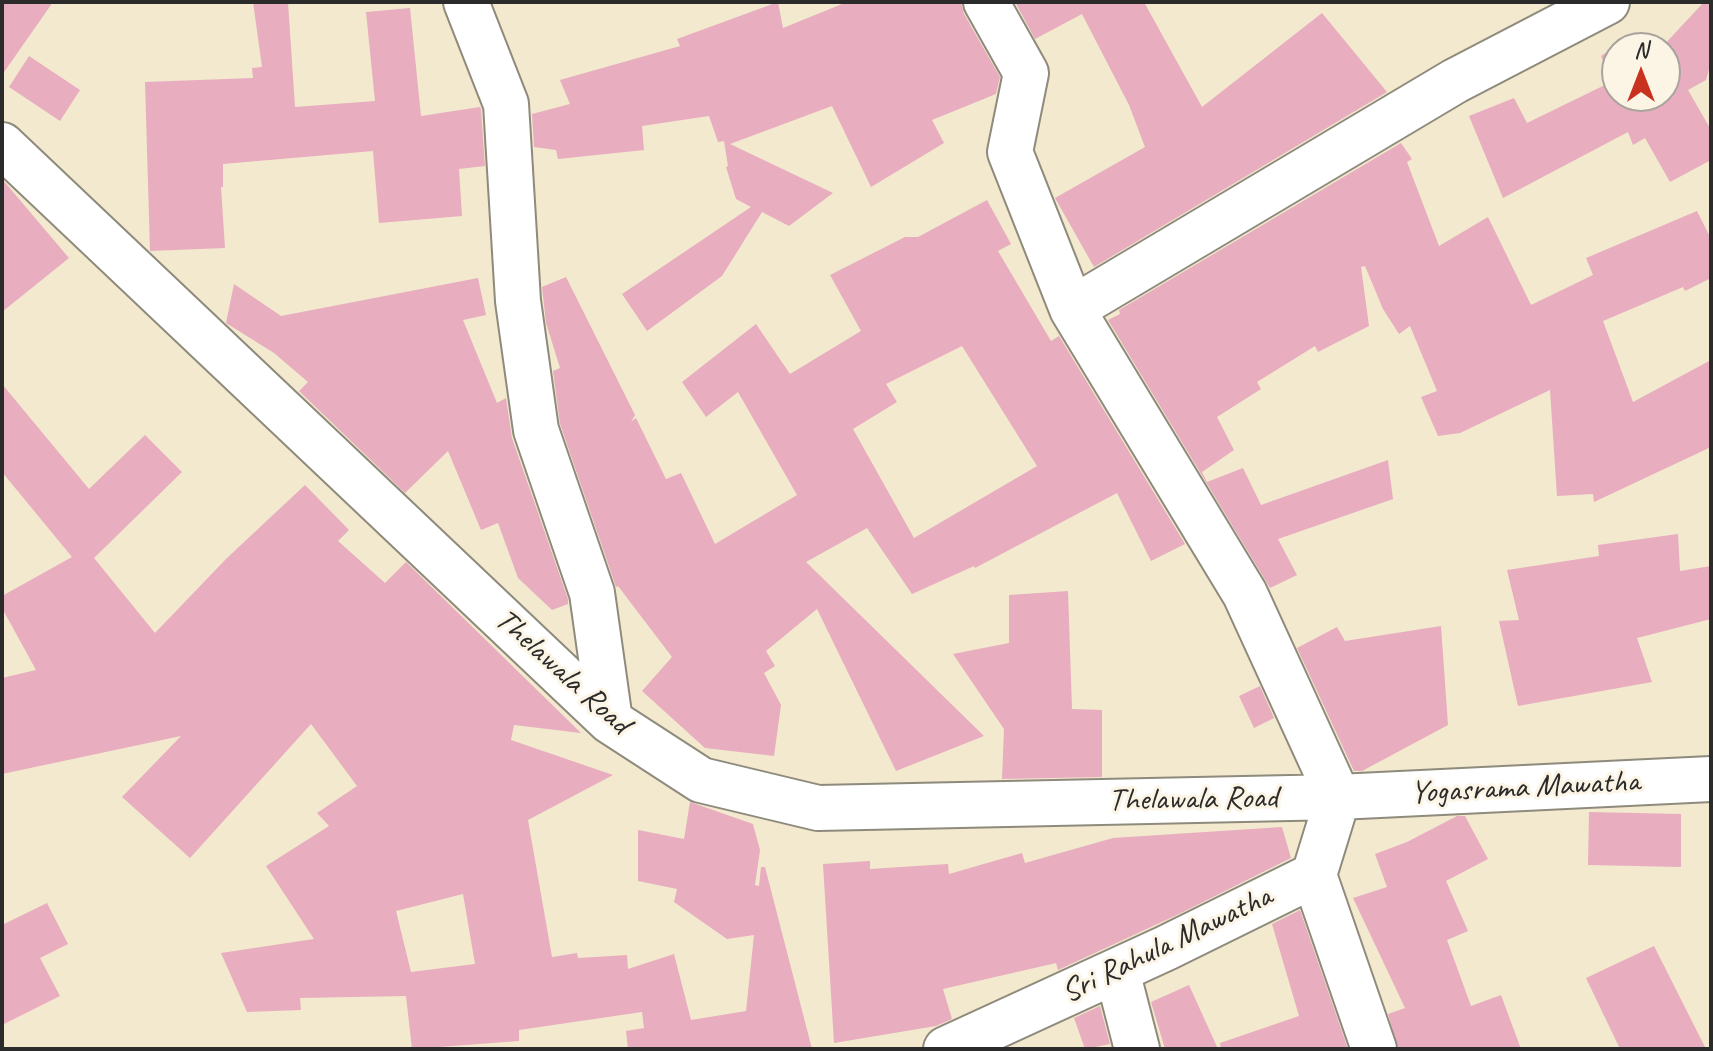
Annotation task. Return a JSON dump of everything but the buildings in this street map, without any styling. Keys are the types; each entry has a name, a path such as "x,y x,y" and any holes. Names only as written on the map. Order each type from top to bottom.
{"street":[{"path":"466,2 506,104 518,301 536,430 592,593 610,721"},
{"path":"986,2 1026,73 1010,152 1072,309 1245,594 1338,797 1314,875 1374,1049"},
{"path":"1072,309 1455,81 1607,2"},
{"name":"Thelawala Road","path":"2,145 610,721 701,780 818,808 1338,797"},
{"name":"Yogasrama Mawatha","path":"1338,797 1711,779"},
{"name":"Sri Rahula Mawatha","path":"946,1049 1117,971 1314,875"},
{"path":"1117,971 1137,1049"}]}
